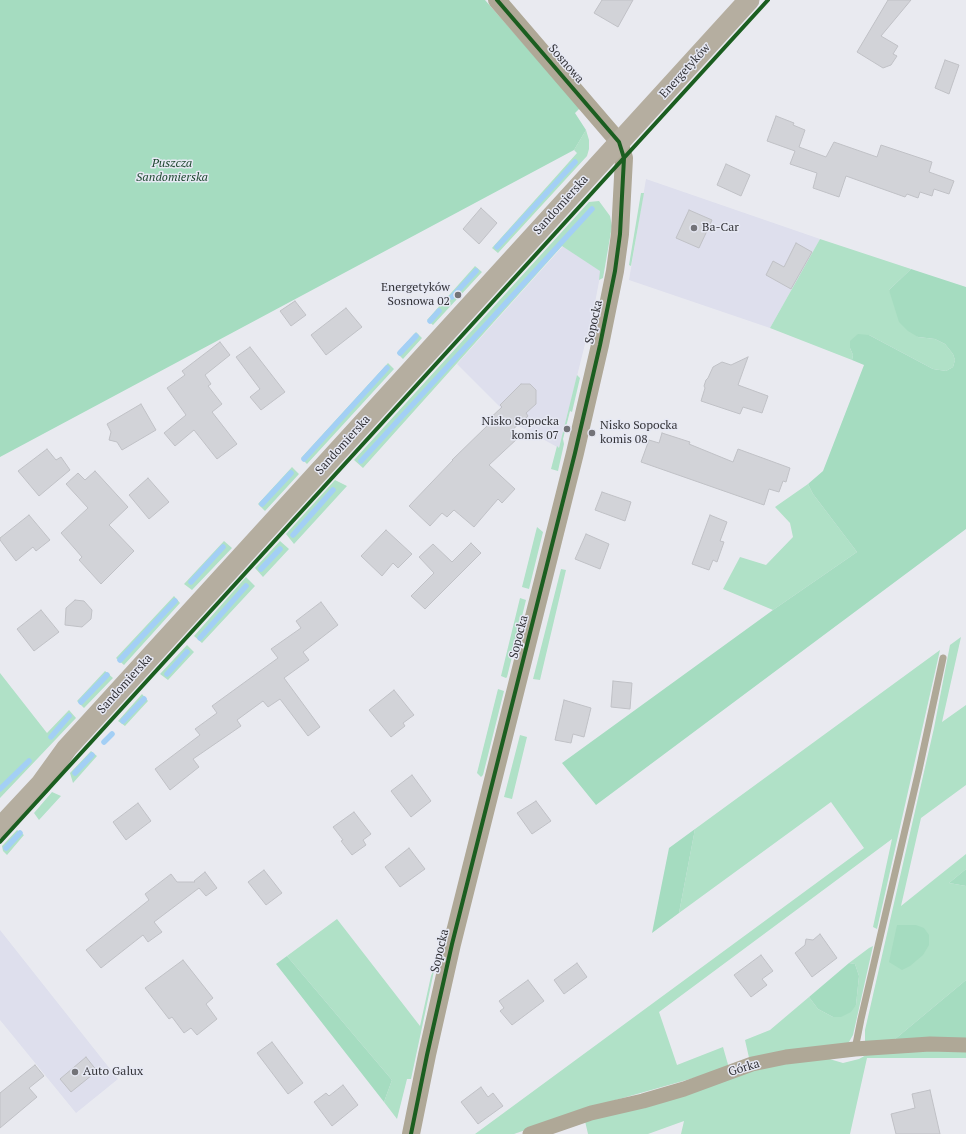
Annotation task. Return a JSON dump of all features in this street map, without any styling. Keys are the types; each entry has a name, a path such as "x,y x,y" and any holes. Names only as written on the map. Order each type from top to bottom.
{"main road":[{"name":"Energetyków","path":"620,142 749,0"},
{"name":"Sandomierska","path":"0,828 41,784 67,748 620,142"},
{"name":"Sandomierska","path":"0,808 35,774 67,748"}],"street":[{"name":"Sosnowa","path":"497,0 620,142"},
{"name":"Sopocka","path":"411,1134 452,944 575,453 600,345 615,270 620,234 624,158 620,142"},
{"name":"Górka","path":"530,1134 591,1113 643,1101 752,1064 786,1057 856,1049 930,1044 966,1045"}],"lane":[{"path":"856,1049 861,1019 919,770 943,658"}],"shaded area":[{"path":"646,179 820,239 770,328 629,280"},
{"path":"563,246 601,271 594,308 559,448 519,426 457,364"},
{"path":"0,930 118,1079 76,1113 0,1020"}],"green space":[{"name":"Puszcza Sandomierska","path":"0,0 485,0 580,108 575,113 586,130 574,150 0,457"},
{"path":"586,130 589,140 587,156 498,253 492,248 577,153 574,150"},
{"path":"641,193 644,193 631,266 629,265"},
{"path":"599,201 610,216 612,226 603,278 599,280 600,271 562,246 363,468 354,460 589,202"},
{"path":"820,239 911,269 889,290 918,337 935,339 945,344 953,354 955,360 953,367 946,371 933,369 869,335 850,348 853,355 852,360 770,328"},
{"path":"475,266 482,272 433,325 427,320"},
{"path":"911,269 966,287 966,529 596,805 562,763 773,610 857,552 813,494 808,484 823,471 864,365 852,360 853,355 850,348 850,341 858,334 869,335 933,369 946,371 953,367 955,360 953,354 945,344 935,339 918,337 908,331 899,322 889,290"},
{"path":"416,332 422,338 403,359 397,353"},
{"path":"388,363 394,369 307,464 301,458"},
{"path":"577,375 580,378 572,412 570,411 563,439 564,444 558,471 551,469 557,446 559,448"},
{"path":"292,467 299,474 265,511 258,504"},
{"path":"335,480 347,486 294,544 286,534"},
{"path":"808,484 813,494 857,552 773,610 723,589 740,557 766,565 793,537 790,523 775,507"},
{"path":"537,527 543,532 529,589 522,587"},
{"path":"224,541 232,548 192,590 184,584"},
{"path":"280,541 289,549 263,577 255,568"},
{"path":"561,569 566,570 540,680 533,679"},
{"path":"246,577 255,586 202,643 194,636"},
{"path":"174,596 180,603 124,665 116,658"},
{"path":"520,598 526,600 506,678 501,676"},
{"path":"961,637 942,722 966,705 966,785 921,818 901,906 966,854 966,869 949,883 966,886 966,980 894,1040 865,1042 865,1030 934,728 950,645"},
{"path":"187,645 194,652 168,680 160,674"},
{"path":"940,650 877,929 873,927 892,839 659,1012 677,1065 723,1047 729,1068 591,1107 514,1134 475,1134 864,848 831,802 679,913 695,829"},
{"path":"105,671 113,678 84,708 77,701"},
{"path":"0,673 47,733 69,710 76,718 0,798"},
{"path":"498,689 504,691 483,775 481,777 477,773"},
{"path":"142,694 148,701 125,726 118,721"},
{"path":"520,735 527,737 512,799 504,797"},
{"path":"91,751 97,756 73,783 70,773"},
{"path":"52,792 61,796 39,820 34,813"},
{"path":"695,829 679,913 652,933 669,848"},
{"path":"17,830 24,835 7,855 3,851 2,846"},
{"path":"966,869 966,886 949,883"},
{"path":"337,919 420,1026 431,976 434,971 411,1079 407,1079 397,1119 384,1102 392,1080 287,956"},
{"path":"897,925 916,925 924,928 929,935 929,945 923,955 910,966 902,970 889,962"},
{"path":"873,946 853,1035 845,1046 750,1062 745,1040 770,1030 809,997 818,1009 833,1017 856,1005 859,976 855,964 849,963"},
{"path":"287,956 392,1080 384,1102 276,964"},
{"path":"849,963 855,964 859,976 856,1005 851,1012 841,1017 833,1017 818,1009 809,997"},
{"path":"966,980 966,1039 894,1040"},
{"path":"966,1049 966,1058 867,1058 850,1134 681,1134 684,1121 648,1134 588,1134 585,1121 765,1066 826,1058 843,1063 859,1059 868,1054"}],"building":[{"path":"602,0 633,0 618,27 594,13"},
{"path":"888,0 911,0 881,36 898,46 893,54 897,56 891,65 883,68 857,52"},
{"path":"945,60 959,65 949,94 935,88"},
{"path":"776,116 794,123 793,125 805,130 799,147 826,157 834,142 877,157 881,145 932,162 929,172 954,181 949,194 934,189 932,196 920,192 918,198 907,194 905,197 846,176 839,197 813,188 817,173 790,164 795,151 767,141"},
{"path":"726,164 750,175 741,196 717,185"},
{"path":"481,208 497,223 479,244 463,229"},
{"path":"689,210 712,220 699,248 676,238"},
{"path":"796,243 812,252 791,289 766,275 773,261 784,267"},
{"path":"295,301 306,315 291,326 280,311"},
{"path":"346,308 362,327 326,355 311,335"},
{"path":"220,342 230,355 205,375 211,384 208,386 222,404 212,412 237,444 217,459 194,430 175,446 164,433 186,415 167,388 185,375 182,371"},
{"path":"250,347 285,392 261,410 250,397 260,389 236,357"},
{"path":"748,357 738,385 768,396 762,413 743,407 740,414 701,401 706,380 713,367 722,362 731,365"},
{"path":"521,384 530,384 536,390 536,404 526,413 528,416 511,431 518,438 489,465 515,489 502,503 498,499 474,527 454,510 447,517 442,513 430,526 409,506 452,460 489,424 486,422 502,407 500,405"},
{"path":"141,404 156,430 122,450 117,442 109,440 111,432 107,424"},
{"path":"662,433 690,442 689,444 733,462 738,449 790,468 786,482 783,481 779,492 769,489 764,505 641,462 649,440 659,443"},
{"path":"47,449 56,460 61,457 70,470 39,496 18,471"},
{"path":"95,471 128,507 109,525 134,551 101,584 79,560 82,557 61,533 88,508 66,484 78,473 85,480"},
{"path":"148,478 169,502 149,519 129,495"},
{"path":"602,492 631,502 625,521 595,510"},
{"path":"29,515 50,540 36,551 33,547 16,561 0,538"},
{"path":"710,515 727,522 720,541 724,542 717,562 713,560 709,570 692,564"},
{"path":"386,530 412,554 398,568 393,563 382,576 361,556"},
{"path":"586,534 609,544 600,569 575,559"},
{"path":"471,543 481,553 425,609 411,596 434,573 419,557 433,544 452,562"},
{"path":"75,600 84,601 92,610 91,619 82,627 65,625 66,608"},
{"path":"321,602 338,625 303,652 309,660 284,678 320,727 308,736 280,699 268,707 263,701 237,720 241,726 193,759 199,767 170,790 155,769 200,735 195,729 217,713 212,706 278,658 271,649 301,628 296,621"},
{"path":"41,610 59,632 34,651 17,629"},
{"path":"613,681 632,683 630,709 611,707"},
{"path":"394,690 414,715 403,723 405,726 391,737 369,710"},
{"path":"564,700 591,708 584,737 573,734 571,743 555,740"},
{"path":"412,775 431,801 411,817 391,791"},
{"path":"536,801 551,821 532,834 517,813"},
{"path":"138,803 151,821 126,840 113,822"},
{"path":"354,812 371,834 363,840 366,845 352,855 341,841 343,840 333,827"},
{"path":"409,848 425,869 400,887 385,867"},
{"path":"264,870 282,893 266,905 248,882"},
{"path":"205,872 217,888 206,896 199,888 154,922 162,932 148,942 143,935 101,968 86,950 149,900 145,894 171,874 177,882 195,882 194,881"},
{"path":"820,934 837,958 812,977 795,953 805,945 806,939 813,940"},
{"path":"761,955 773,971 762,979 767,985 751,997 734,975"},
{"path":"183,960 213,998 206,1004 217,1019 197,1035 191,1028 184,1033 172,1017 169,1019 145,988"},
{"path":"577,963 587,977 564,994 554,980"},
{"path":"528,980 544,1001 512,1025 500,1011 504,1008 499,1001"},
{"path":"272,1042 303,1083 288,1094 257,1053"},
{"path":"86,1057 97,1071 71,1092 60,1079"},
{"path":"35,1065 44,1076 29,1088 37,1097 0,1128 0,1093"},
{"path":"343,1085 358,1105 332,1126 314,1102 326,1093 329,1096"},
{"path":"481,1087 488,1097 493,1093 503,1106 478,1124 461,1102"},
{"path":"930,1090 940,1134 896,1134 891,1114 915,1108 912,1094"}],"waterway":[{"path":"497,247 575,162"},
{"path":"361,461 592,209"},
{"path":"452,297 476,271"},
{"path":"430,321 439,311"},
{"path":"400,353 416,336"},
{"path":"304,459 387,368"},
{"path":"262,504 291,473"},
{"path":"293,535 333,490"},
{"path":"191,582 223,547"},
{"path":"261,569 280,549"},
{"path":"200,638 246,586"},
{"path":"120,660 175,601"},
{"path":"167,674 187,652"},
{"path":"81,702 107,675"},
{"path":"123,721 144,699"},
{"path":"51,737 69,716"},
{"path":"104,742 112,734"},
{"path":"75,773 92,755"},
{"path":"0,789 29,761"},
{"path":"6,848 20,833"}],"cycle path":[{"path":"411,1134 452,944 575,453 600,345 615,271 620,234 624,158 619,142 497,0"},
{"path":"0,842 768,0"}],"place":[{"name":"Ba-Car","path":"694,228"},
{"name":"Energetyków Sosnowa 02","path":"458,295"},
{"name":"Nisko Sopocka komis 07","path":"567,429"},
{"name":"Nisko Sopocka komis 08","path":"592,433"},
{"name":"Auto Galux","path":"75,1072"}]}
